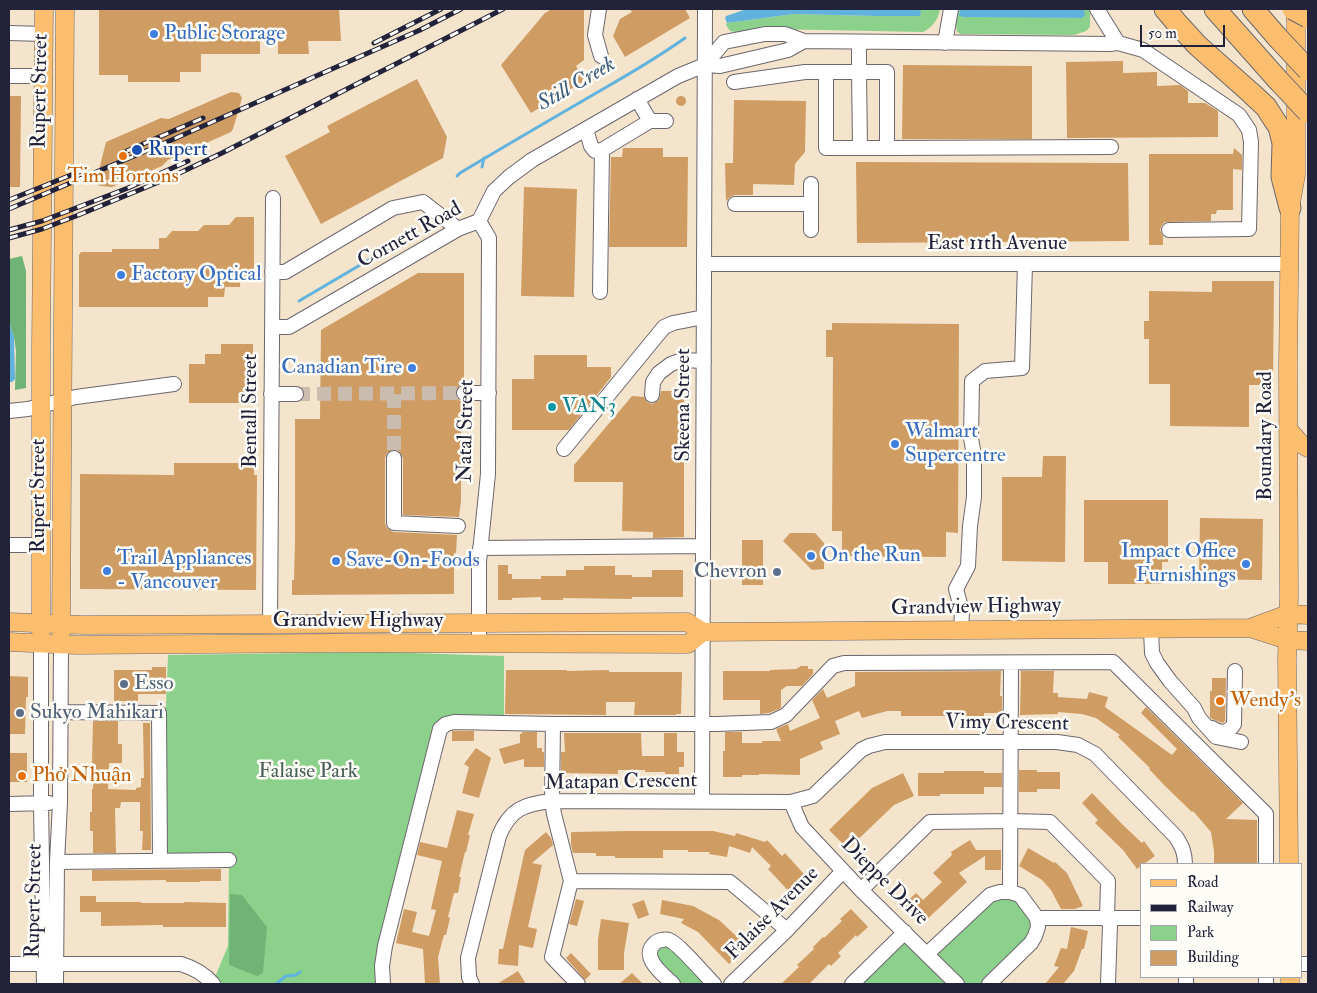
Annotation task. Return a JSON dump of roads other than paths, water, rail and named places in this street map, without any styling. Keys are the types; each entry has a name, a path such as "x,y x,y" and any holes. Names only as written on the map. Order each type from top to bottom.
{"highway":[{"path":"1165,9 1197,45 1266,107 1279,127 1283,143 1282,177 1290,208"},
{"path":"1215,9 1308,112"},
{"path":"1253,9 1308,70"},
{"path":"1294,9 1308,16"}],"main road":[{"name":"Rupert Street","path":"41,643 44,9"},
{"name":"Rupert Street","path":"61,644 65,9"},
{"name":"Boundary Road","path":"1289,863 1287,640 1290,208 1296,175 1296,23 1294,9"},
{"path":"1289,430 1300,444 1308,448"},
{"name":"Grandview Highway","path":"9,622 83,625 687,622 703,632 1151,630 1250,628 1288,614 1308,615"},
{"name":"Grandview Highway","path":"1250,628 1287,640 1308,641"},
{"name":"Grandview Highway","path":"9,642 76,645 336,643 688,644 703,632"}],"street":[{"path":"599,9 595,35 601,56"},
{"name":"Skeena Street","path":"702,801 705,9"},
{"path":"945,43 951,9"},
{"path":"1097,9 1118,43"},
{"path":"9,34 44,34"},
{"path":"705,64 724,42 765,34 785,34 804,41 1118,43 1143,50 1238,115 1249,130 1251,142 1249,230 1170,230"},
{"path":"705,64 720,66 788,50 804,41"},
{"path":"859,42 860,148"},
{"name":"Cornett Road","path":"272,327 289,327 458,229 479,221 494,191 532,160 678,76 705,64"},
{"path":"734,82 805,72 887,72 887,148"},
{"path":"826,72 826,148 1111,147"},
{"path":"9,76 44,76"},
{"path":"637,99 650,121"},
{"path":"586,129 591,146 595,151 602,150 650,121 666,121"},
{"path":"600,292 602,150"},
{"path":"811,184 811,230"},
{"name":"Bentall Street","path":"270,624 273,198"},
{"path":"272,272 285,272 393,208 424,202 458,229"},
{"path":"734,204 811,204"},
{"name":"Natal Street","path":"479,221 489,238 488,474 480,548 479,644"},
{"name":"East 11th Avenue","path":"704,264 1290,264"},
{"path":"961,631 962,611 956,589 968,566 974,497 974,456 971,438 972,381 985,372 1022,368 1024,264"},
{"path":"564,449 664,327 673,323 704,317"},
{"path":"652,395 653,382 659,373 671,364 682,360 704,360"},
{"path":"9,411 76,397 174,384"},
{"path":"464,393 489,393"},
{"path":"272,394 296,394"},
{"path":"394,458 394,523 458,526"},
{"path":"9,545 41,545"},
{"path":"480,548 703,546"},
{"path":"1151,630 1152,653 1157,663 1194,708 1198,718 1216,737 1242,742"},
{"name":"Rupert Street","path":"41,643 41,803 50,964 56,984"},
{"name":"Rupert Street","path":"44,984 50,964 58,862 61,644"},
{"path":"382,984 385,946 440,728 454,722 702,724 771,722 786,715 833,666 844,664 1113,662 1266,814 1266,863"},
{"path":"1010,892 1011,663"},
{"path":"1194,708 1201,711 1211,727 1216,731 1224,733 1232,728 1234,724 1235,671"},
{"path":"60,712 159,713 160,860"},
{"path":"553,724 552,801 571,881 552,957 578,984"},
{"name":"Vimy Crescent","path":"791,802 813,796 861,750 892,741 1057,742 1078,745 1095,754 1176,837 1182,845 1185,863"},
{"name":"Matapan Crescent","path":"472,984 469,977 468,958 499,836 503,825 512,814 522,807 539,802 552,801 791,802"},
{"name":"Dieppe Drive","path":"791,802 802,827 843,872 957,984"},
{"path":"9,804 60,803"},
{"path":"862,890 930,822 1050,822 1108,881 1107,918 1110,925 1108,984"},
{"path":"58,862 228,860"},
{"name":"Falaise Avenue","path":"731,984 843,872"},
{"path":"571,881 730,882 787,930"},
{"path":"927,954 990,895 1000,892 1020,895 1037,918 1038,927 1035,936 1031,943 989,984"},
{"path":"1037,918 1140,918"},
{"path":"852,984 905,932"},
{"path":"673,984 650,959 651,948 659,940 664,939 674,943 714,984"},
{"path":"9,964 182,964 204,974 212,984"}],"water":[{"path":"747,9 918,9 921,12 920,16 794,14 727,23 726,16"},
{"path":"960,9 1082,9 1085,15 1082,18 963,17 959,15"},
{"path":"9,322 14,337 15,379 12,382 9,382"}],"waterway":[{"name":"Still Creek","path":"457,176 639,68 685,38"},
{"name":"Still Creek","path":"482,167 484,158"},
{"name":"Still Creek","path":"299,301 411,235"},
{"path":"276,984 286,976 296,975 300,972"}],"tunnel":[{"path":"296,394 464,393"},
{"path":"394,394 394,458"}],"railway":[{"path":"374,43 441,9"},
{"path":"9,209 167,142 420,30 461,9"},
{"path":"9,238 42,229 171,177 222,153 503,9"},
{"path":"127,151 203,118"},
{"path":"9,230 42,221 128,188 188,161"},
{"path":"9,200 86,169"}],"place":[{"name":"Public Storage","path":"154,34"},
{"name":"Rupert","path":"137,150"},
{"name":"Tim Hortons","path":"123,156"},
{"name":"Factory Optical","path":"121,275"},
{"name":"Canadian Tire","path":"412,368"},
{"name":"VAN3","path":"552,407"},
{"name":"Walmart Supercentre","path":"895,444"},
{"name":"On the Run","path":"811,556"},
{"name":"Save-On-Foods","path":"336,561"},
{"name":"Impact Office Furnishings","path":"1246,564"},
{"name":"Trail Appliances - Vancouver","path":"107,571"},
{"name":"Chevron","path":"777,572"},
{"name":"Esso","path":"124,684"},
{"name":"Wendy's","path":"1220,701"},
{"name":"Sukyo Mahikari","path":"20,713"},
{"name":"Phở Nhuận","path":"22,776"}],"park label":[{"name":"Falaise Park","path":"308,772"}]}
